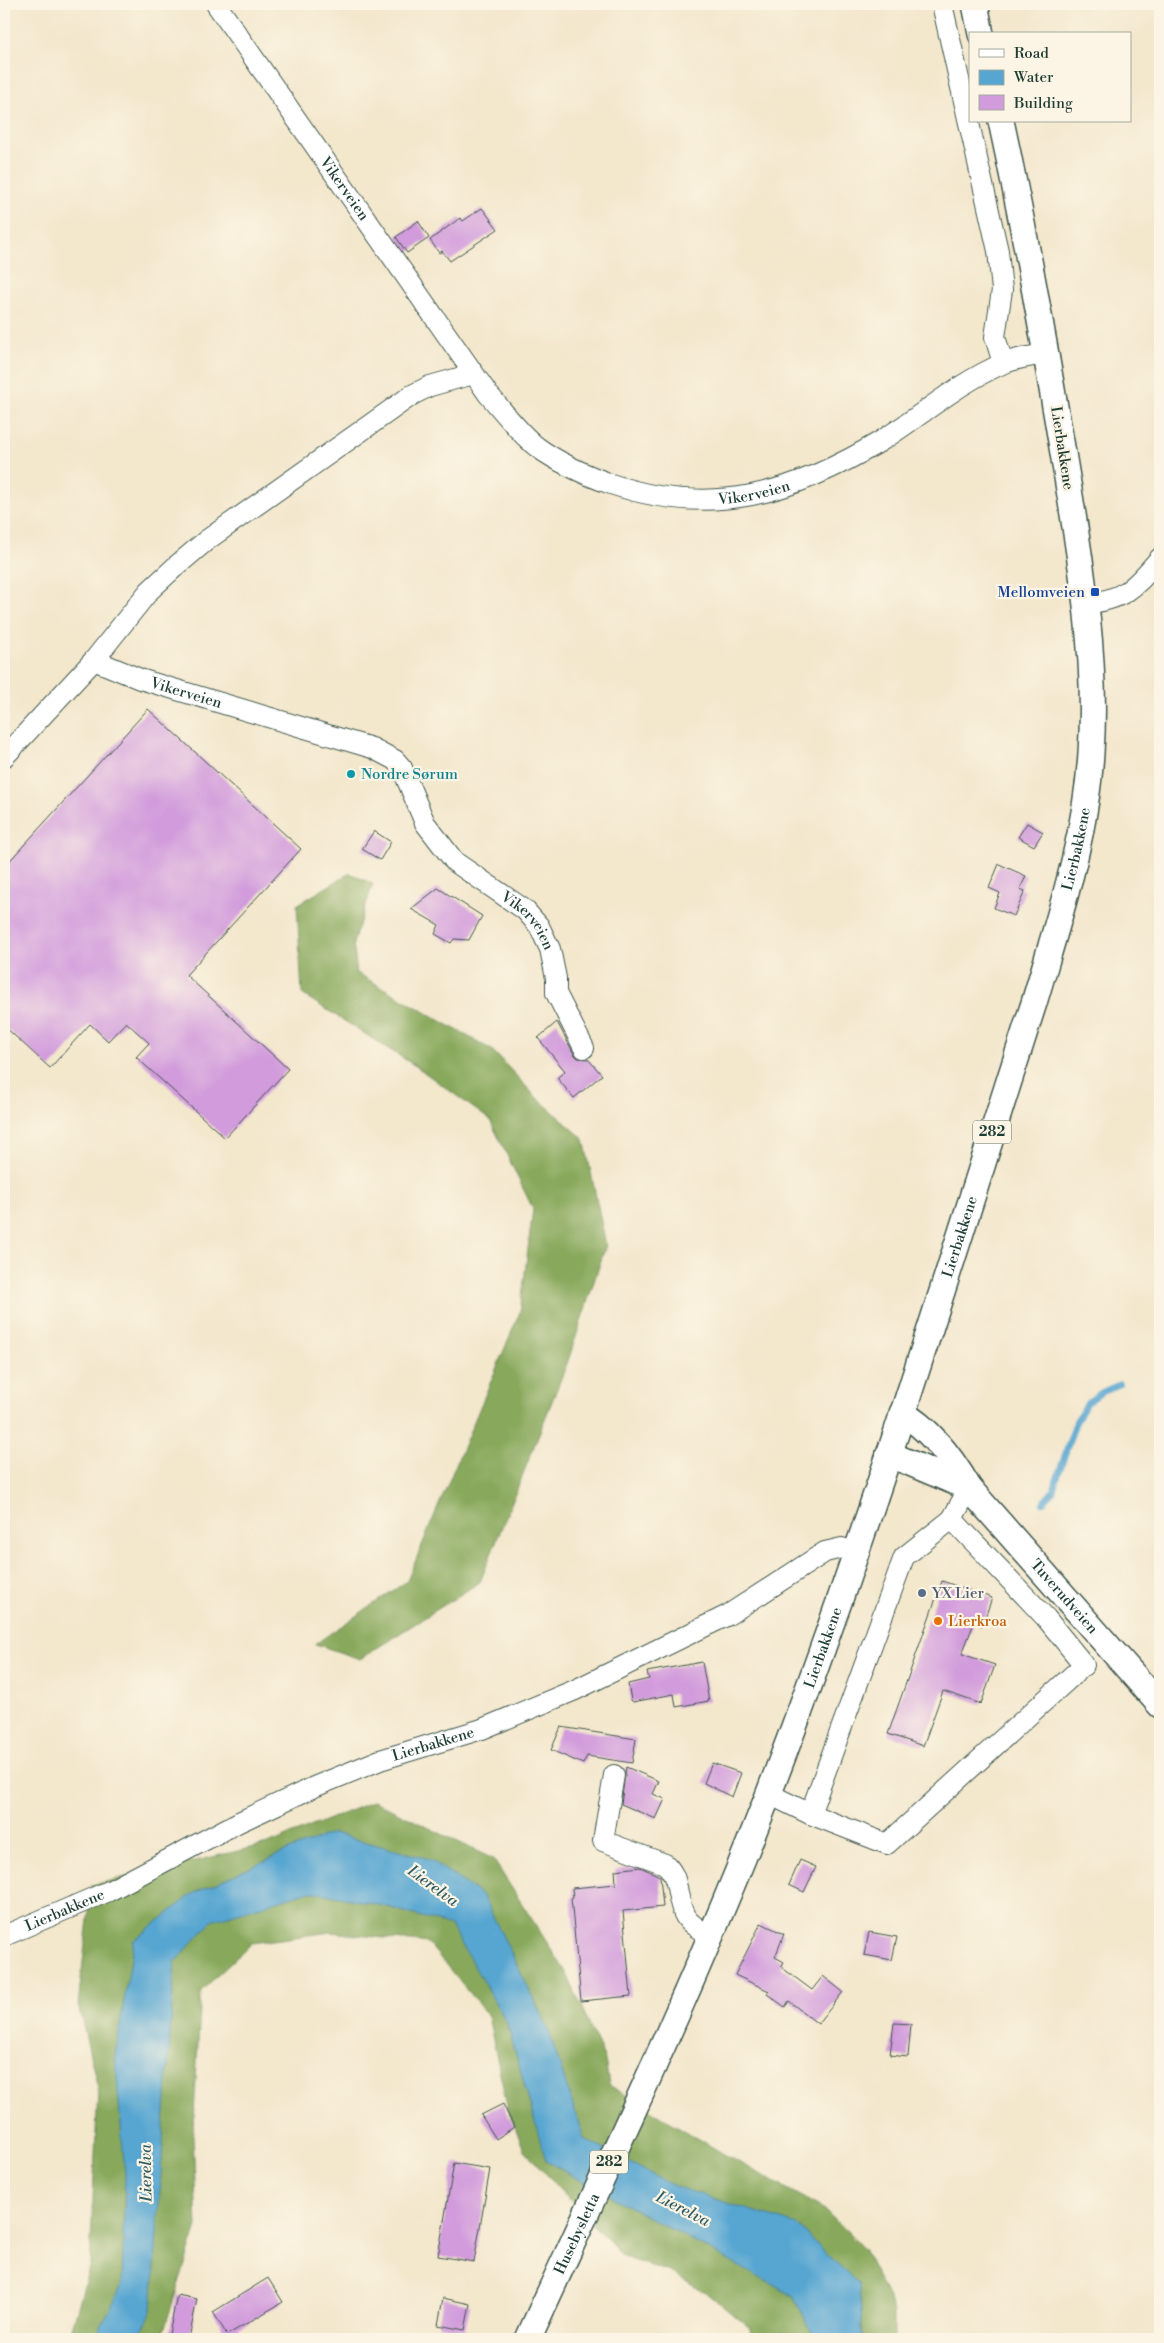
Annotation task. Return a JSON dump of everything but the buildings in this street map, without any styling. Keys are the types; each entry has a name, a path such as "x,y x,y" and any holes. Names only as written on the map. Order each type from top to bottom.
{"main road":[{"path":"974,4 981,32"},
{"name":"Lierbakkene","path":"637,2100 710,1936 769,1794 856,1552 1034,1002 1055,933 1082,826 1091,754 1092,717 1085,604 1046,354 1001,122"},
{"name":"Tuverudveien","path":"902,1413 910,1417 940,1448 958,1469 969,1488 1160,1705"},
{"name":"Tuverudveien","path":"889,1454 969,1488"},
{"name":"Husebysletta","path":"528,2339 637,2100"}],"street":[{"name":"Vikerveien","path":"216,4 473,374 525,436 550,455 598,479 632,491 673,499 702,501 750,496 793,483 832,468 881,440 962,385 1003,363 1046,354"},
{"path":"942,4 1002,276 995,337 1003,363"},
{"path":"4,757 94,660 149,591 207,540 412,395 430,386 473,374"},
{"path":"1085,604 1107,601 1126,592 1160,558"},
{"name":"Vikerveien","path":"94,660 140,679 372,748 395,760 404,772 425,823 444,850 455,862 472,875 525,910 540,926 550,949 556,978 556,993 584,1048"},
{"path":"810,1814 904,1557 952,1519 969,1488"},
{"path":"769,1794 810,1814 887,1844 1084,1665 1046,1618 952,1519"},
{"name":"Lierbakkene","path":"4,1936 109,1891 240,1822 314,1787 390,1756 482,1729 575,1690 728,1616 825,1552 842,1548 856,1552"},
{"path":"614,1775 603,1841 665,1864 672,1870 676,1879 681,1908 686,1917 710,1936"}],"green space":[{"path":"350,873 373,884 353,943 357,973 492,1050 535,1096 584,1139 606,1245 568,1361 480,1582 360,1659 315,1644 407,1581 520,1312 533,1209 490,1120 417,1067 302,994 297,905"},
{"path":"374,1801 493,1859 566,1972 605,2060 609,2085 724,2154 825,2210 863,2248 894,2311 894,2339 751,2339 750,2328 715,2299 670,2272 623,2257 524,2150 507,2106 488,2016 428,1943 331,1932 252,1943 201,1991 193,2134 197,2227 161,2339 69,2339 90,2264 98,2088 78,2005 92,1885 268,1844"}],"water":[{"name":"Lierelva","path":"333,1833 429,1859 483,1896 547,2026 584,2139 674,2186 797,2225 859,2284 863,2339 816,2339 793,2296 546,2161 507,2023 451,1926 388,1907 310,1891 212,1921 175,1962 152,2310 139,2339 95,2339 122,2285 125,2174 115,2056 134,1940 194,1893 289,1850"}],"waterway":[{"path":"1043,1503 1053,1491 1076,1421 1088,1402 1102,1392 1120,1384"}],"place":[{"name":"Mellomveien","path":"1095,592"},
{"name":"Nordre Sørum","path":"351,774"},
{"name":"YX Lier","path":"922,1593"},
{"name":"Lierkroa","path":"938,1621"}]}
